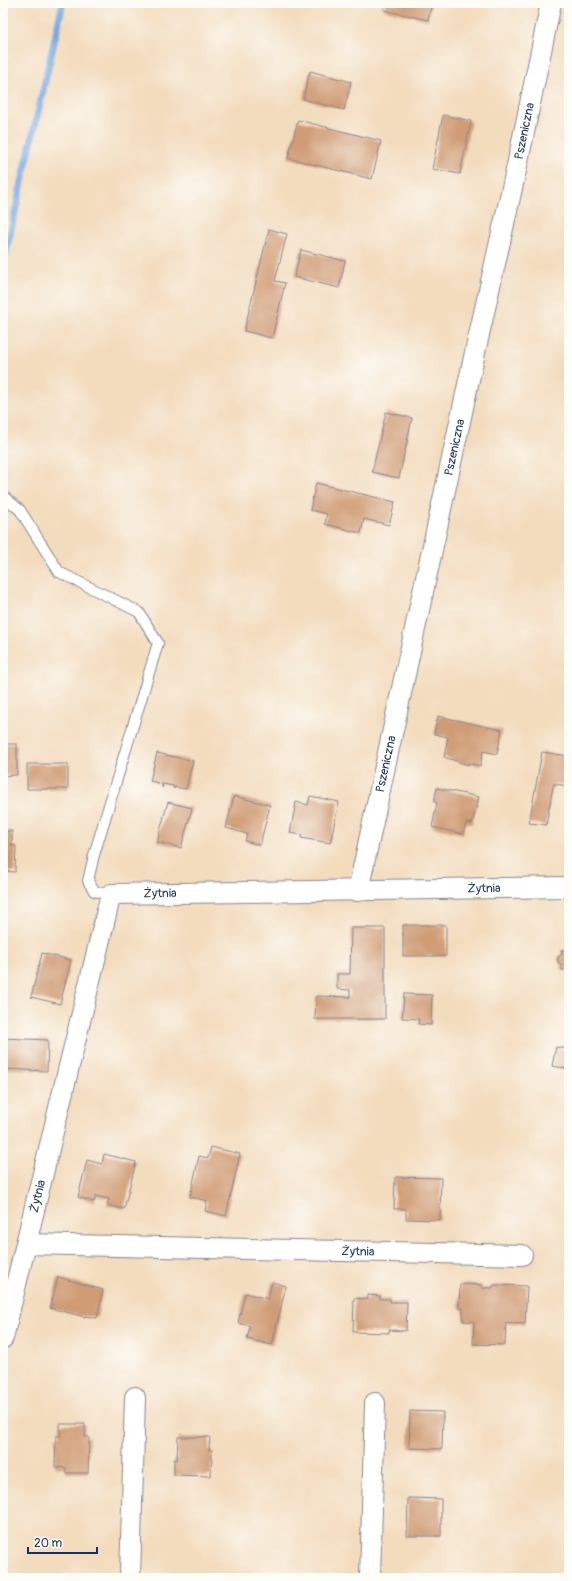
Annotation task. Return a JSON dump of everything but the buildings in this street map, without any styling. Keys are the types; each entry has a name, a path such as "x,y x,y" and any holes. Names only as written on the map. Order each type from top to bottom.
{"street":[{"name":"Pszeniczna","path":"358,891 517,166 551,3"},
{"name":"Żytnia","path":"3,1338 111,894 569,887"},
{"name":"Żytnia","path":"26,1244 522,1255"},
{"path":"130,1578 135,1397"},
{"path":"370,1578 374,1403"}],"lane":[{"path":"3,496 20,510 58,572 139,612 158,643 94,856 88,881 94,891 111,894"}],"waterway":[{"path":"3,265 63,3"}]}
